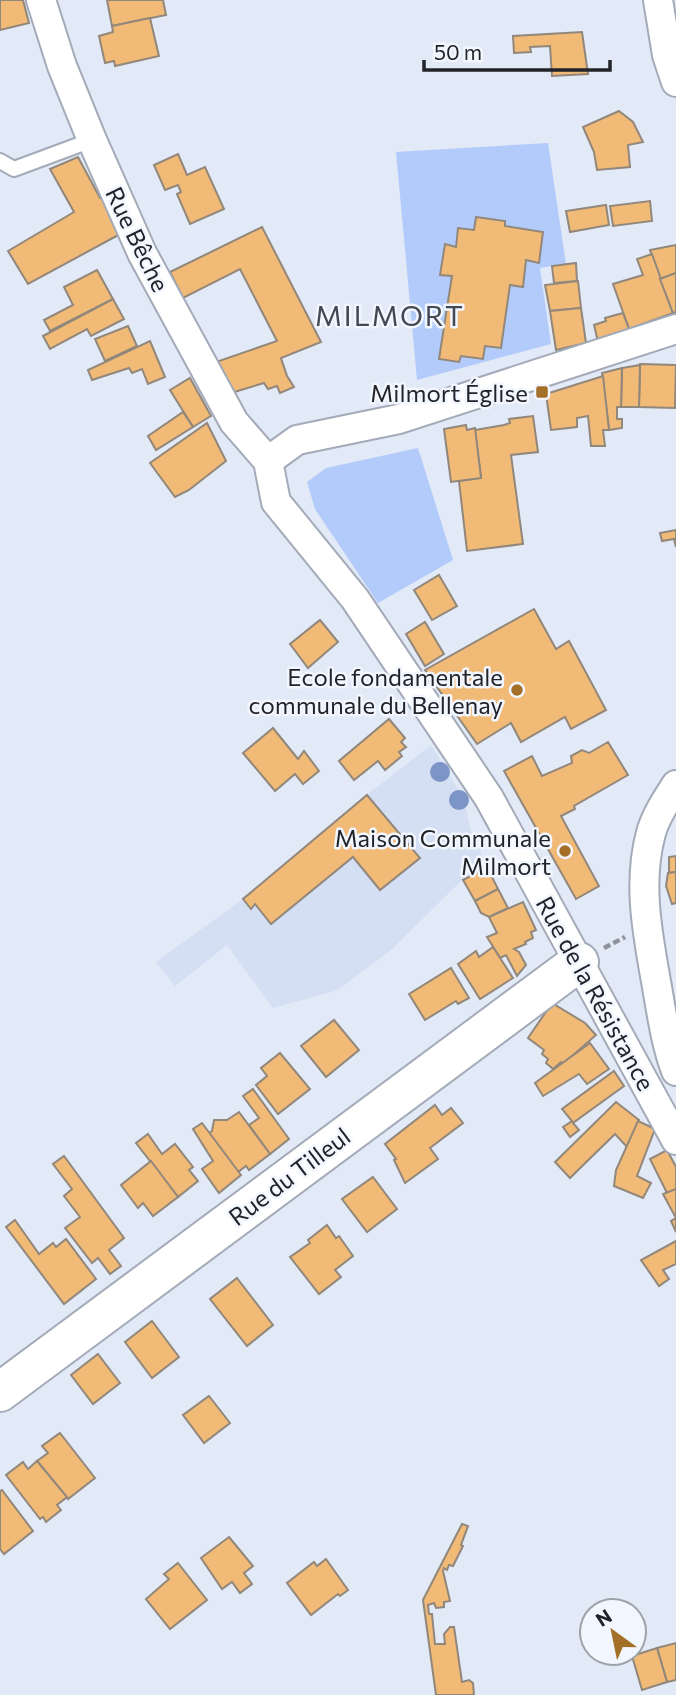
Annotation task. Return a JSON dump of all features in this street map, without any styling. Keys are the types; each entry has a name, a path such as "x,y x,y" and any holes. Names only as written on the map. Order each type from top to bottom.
{"street":[{"name":"Rue Bêche","path":"41,0 58,53 92,140 142,253 234,422 268,461"},
{"path":"658,0 667,55 676,82"},
{"path":"268,461 297,440 399,419 676,329"},
{"name":"Rue de la Résistance","path":"268,461 276,502 355,599 489,798 676,1140"},
{"path":"676,785 652,830 645,864 643,897 666,1040 676,1071"},
{"name":"Rue du Tilleul","path":"0,1392 579,962"}],"lane":[{"path":"0,161 14,169 92,140"}],"path":[{"path":"579,962 646,925"}],"shaded area":[{"path":"548,143 566,264 540,268 551,344 417,380 396,152","holes":["476,217 505,221 505,226 543,232 539,262 526,260 523,286 510,285 501,348 485,346 482,359 461,356 459,362 439,359 452,276 440,275 445,244 456,247 458,229 474,230"]},
{"path":"418,448 453,560 378,603 315,509 307,482 326,468"},
{"path":"431,745 464,799 470,828 487,867 462,880 391,950 338,990 273,1008 227,945 175,986 156,962 243,899"}],"building":[{"path":"0,0 23,0 29,23 0,30"},
{"path":"107,0 163,0 166,15 112,26"},
{"path":"150,18 159,56 115,66 114,61 105,63 99,36 113,32 112,26"},
{"path":"582,32 588,74 552,76 550,46 530,47 531,52 514,53 513,36"},
{"path":"619,111 633,122 643,142 628,145 630,167 597,170 594,152 583,127"},
{"path":"178,154 187,175 205,167 224,209 190,224 177,194 181,192 178,185 165,190 154,165"},
{"path":"78,157 122,233 28,284 8,251 74,212 50,169"},
{"path":"650,201 652,221 613,226 610,206"},
{"path":"606,205 609,225 570,232 566,211"},
{"path":"476,217 505,221 505,226 543,232 539,263 526,260 523,287 510,285 501,348 485,346 483,359 461,356 459,362 439,359 452,276 440,275 445,244 456,247 458,228 474,230"},
{"path":"262,227 321,342 281,358 294,387 280,393 277,386 268,389 264,383 231,393 216,362 277,341 240,269 183,298 170,272"},
{"path":"676,245 676,273 660,279 650,250"},
{"path":"652,254 673,313 629,329 613,284 643,275 637,259"},
{"path":"576,263 577,281 554,283 552,266"},
{"path":"97,270 113,299 50,331 44,320 73,305 64,287"},
{"path":"676,273 676,312 673,313 660,279"},
{"path":"578,281 581,308 550,311 545,285"},
{"path":"113,299 124,319 91,336 87,329 50,349 43,336"},
{"path":"581,308 586,343 556,350 550,311"},
{"path":"623,313 629,329 598,342 594,325 606,321 605,318"},
{"path":"128,326 137,346 105,361 95,339"},
{"path":"150,341 165,377 148,384 142,369 132,373 129,368 92,380 88,370"},
{"path":"640,364 676,365 675,408 639,407"},
{"path":"640,365 639,407 621,407 622,368"},
{"path":"622,368 621,407 617,407 617,419 622,419 622,428 609,430 602,373"},
{"path":"603,376 609,430 603,430 605,446 591,446 588,416 577,418 577,427 551,430 546,394"},
{"path":"190,378 211,416 193,427 170,390"},
{"path":"183,412 193,427 156,450 148,436"},
{"path":"533,416 538,452 511,455 523,544 467,551 459,481 481,478 475,430 504,425 510,423 509,419"},
{"path":"207,423 226,461 189,490 175,497 150,463"},
{"path":"466,425 467,430 475,428 481,478 451,482 444,429"},
{"path":"676,530 676,547 674,539 662,541 660,533"},
{"path":"439,575 457,606 432,620 414,590"},
{"name":"Ecole fondamentale communale du Bellenay","path":"534,609 556,649 569,641 606,710 571,729 565,717 521,742 511,723 477,744 425,670"},
{"path":"320,620 338,642 308,668 290,644"},
{"path":"425,622 444,654 425,666 406,634"},
{"path":"389,719 405,738 401,742 406,747 399,752 402,756 385,770 378,761 354,780 339,761"},
{"path":"273,728 298,759 304,751 319,771 303,784 295,774 275,791 243,753"},
{"name":"Maison Communale Milmort","path":"608,742 628,775 561,816 599,886 576,899 504,771 532,756 542,776 572,763 571,756 582,750 589,753"},
{"path":"367,795 420,858 380,890 353,857 271,924 255,904 251,909 243,899"},
{"path":"676,856 676,872 669,873 669,857"},
{"path":"487,867 498,889 475,901 463,880"},
{"path":"676,872 676,903 672,904 666,886 668,873"},
{"path":"498,889 508,908 489,917 481,913 475,901"},
{"path":"523,902 536,930 531,932 533,938 514,949 519,952 526,965 517,976 506,955 500,958 487,937 497,933 489,917"},
{"path":"493,947 513,978 480,999 458,964 476,951 479,957"},
{"path":"451,968 469,998 458,1004 456,1001 425,1020 409,994"},
{"path":"552,1003 585,1023 596,1035 563,1064 561,1062 553,1069 546,1063 548,1059 542,1054 544,1050 528,1038"},
{"path":"334,1020 359,1050 326,1077 301,1046"},
{"path":"590,1043 609,1069 587,1084 579,1074 543,1096 535,1083"},
{"path":"280,1053 310,1089 278,1114 256,1085 267,1076 261,1068"},
{"path":"614,1071 624,1086 573,1123 579,1130 570,1137 563,1127 572,1121 562,1109"},
{"path":"253,1089 289,1139 270,1154 249,1125 259,1118 243,1096"},
{"path":"616,1102 639,1120 627,1147 615,1134 570,1178 555,1162"},
{"path":"435,1105 442,1115 451,1108 463,1123 430,1148 438,1159 405,1183 394,1160 396,1159 385,1144"},
{"path":"239,1112 270,1154 249,1170 246,1166 238,1172 209,1133 214,1120 227,1120"},
{"path":"638,1121 655,1129 637,1176 651,1183 643,1198 614,1186 616,1170"},
{"path":"202,1123 241,1175 219,1193 202,1169 213,1161 193,1129"},
{"path":"148,1134 162,1154 175,1144 193,1167 189,1170 198,1181 178,1197 136,1143"},
{"path":"667,1150 676,1167 676,1189 667,1193 650,1159"},
{"path":"64,1156 124,1238 109,1250 121,1266 110,1274 98,1258 92,1263 65,1228 80,1217 64,1196 72,1189 53,1164"},
{"path":"151,1161 178,1197 153,1216 143,1203 138,1208 121,1185"},
{"path":"373,1177 397,1209 367,1232 342,1199"},
{"path":"676,1189 676,1218 663,1194"},
{"path":"676,1218 676,1232 671,1221"},
{"path":"15,1220 39,1254 53,1243 56,1247 66,1239 96,1279 64,1304 6,1227"},
{"path":"327,1225 336,1238 339,1236 353,1256 335,1270 341,1277 319,1294 290,1257 310,1243 308,1240"},
{"path":"676,1241 676,1264 663,1270 669,1279 659,1286 641,1260"},
{"path":"237,1278 273,1325 247,1346 210,1299"},
{"path":"152,1321 179,1357 152,1378 125,1342"},
{"path":"98,1354 120,1383 93,1404 71,1375"},
{"path":"209,1396 230,1423 204,1443 183,1415"},
{"path":"60,1433 95,1478 68,1499 37,1461 48,1453 42,1446"},
{"path":"37,1461 67,1497 57,1505 61,1510 46,1522 43,1517 40,1519 6,1475 23,1462 28,1469"},
{"path":"2,1490 33,1531 4,1554 0,1549"},
{"path":"462,1524 468,1526 461,1545 463,1546 453,1566 449,1565 447,1570 444,1568 443,1571 450,1601 444,1602 444,1607 436,1608 434,1603 428,1605 429,1614 432,1614 435,1644 445,1644 444,1634 450,1627 454,1627 462,1682 469,1680 473,1683 474,1695 436,1695 423,1600"},
{"path":"229,1537 253,1566 244,1573 252,1584 240,1593 232,1582 222,1589 201,1558"},
{"path":"326,1559 348,1590 340,1596 338,1594 311,1615 287,1583 314,1562 317,1566"},
{"path":"178,1563 207,1600 170,1629 146,1599 169,1579 164,1574"},
{"path":"676,1643 676,1680 667,1682 657,1648"},
{"path":"657,1648 667,1682 642,1690 635,1667 648,1667 648,1651"}],"place":[{"name":"Milmort Église","path":"542,392"},
{"name":"Ecole fondamentale communale du Bellenay","path":"517,690"},
{"name":"Maison Communale Milmort","path":"565,851"}],"district":[{"name":"MILMORT","path":"390,315"}]}
